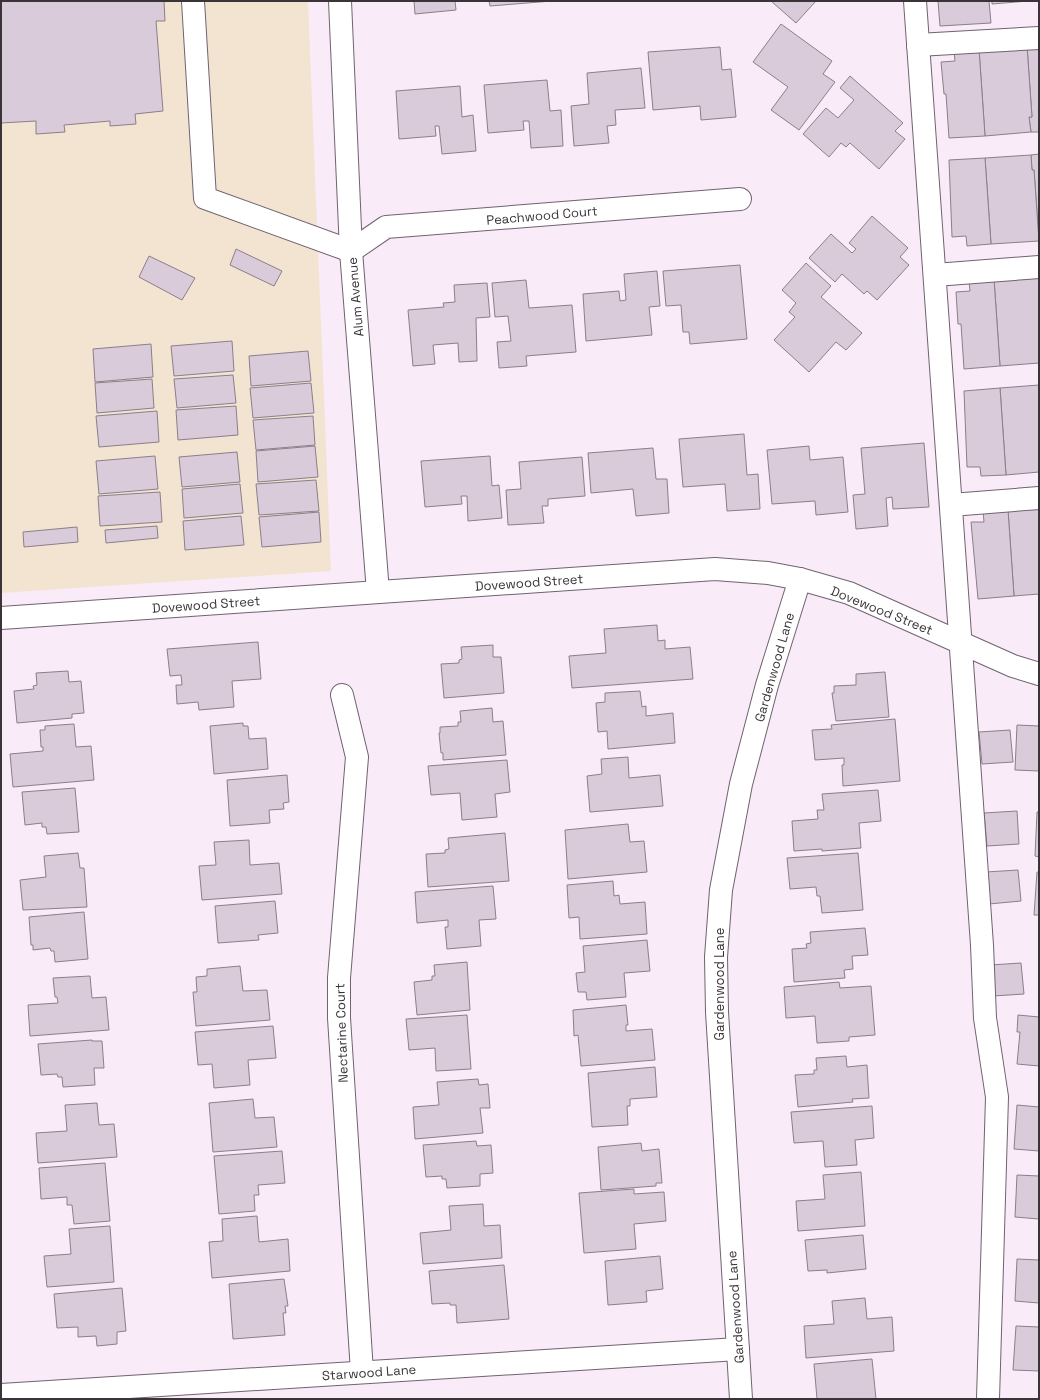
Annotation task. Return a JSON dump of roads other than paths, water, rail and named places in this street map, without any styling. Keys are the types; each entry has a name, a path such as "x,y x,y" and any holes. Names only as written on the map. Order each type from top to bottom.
{"street":[{"path":"193,1 205,198 351,251"},
{"name":"Alum Avenue","path":"340,1 351,251 378,592"},
{"path":"915,1 982,945 985,1018 997,1096 988,1399"},
{"path":"918,45 1039,38"},
{"name":"Peachwood Court","path":"351,251 386,228 740,199"},
{"path":"935,275 1039,267"},
{"path":"951,505 1039,498"},
{"name":"Dovewood Street","path":"1,618 716,569 768,573 800,579 849,593 1013,666 1039,674"},
{"name":"Gardenwood Lane","path":"741,1399 717,1012 716,956 720,898 743,776 767,685 800,579"},
{"name":"Nectarine Court","path":"342,695 357,757 339,978 339,1018 362,1372"},
{"name":"Starwood Lane","path":"1,1395 738,1349"}]}
